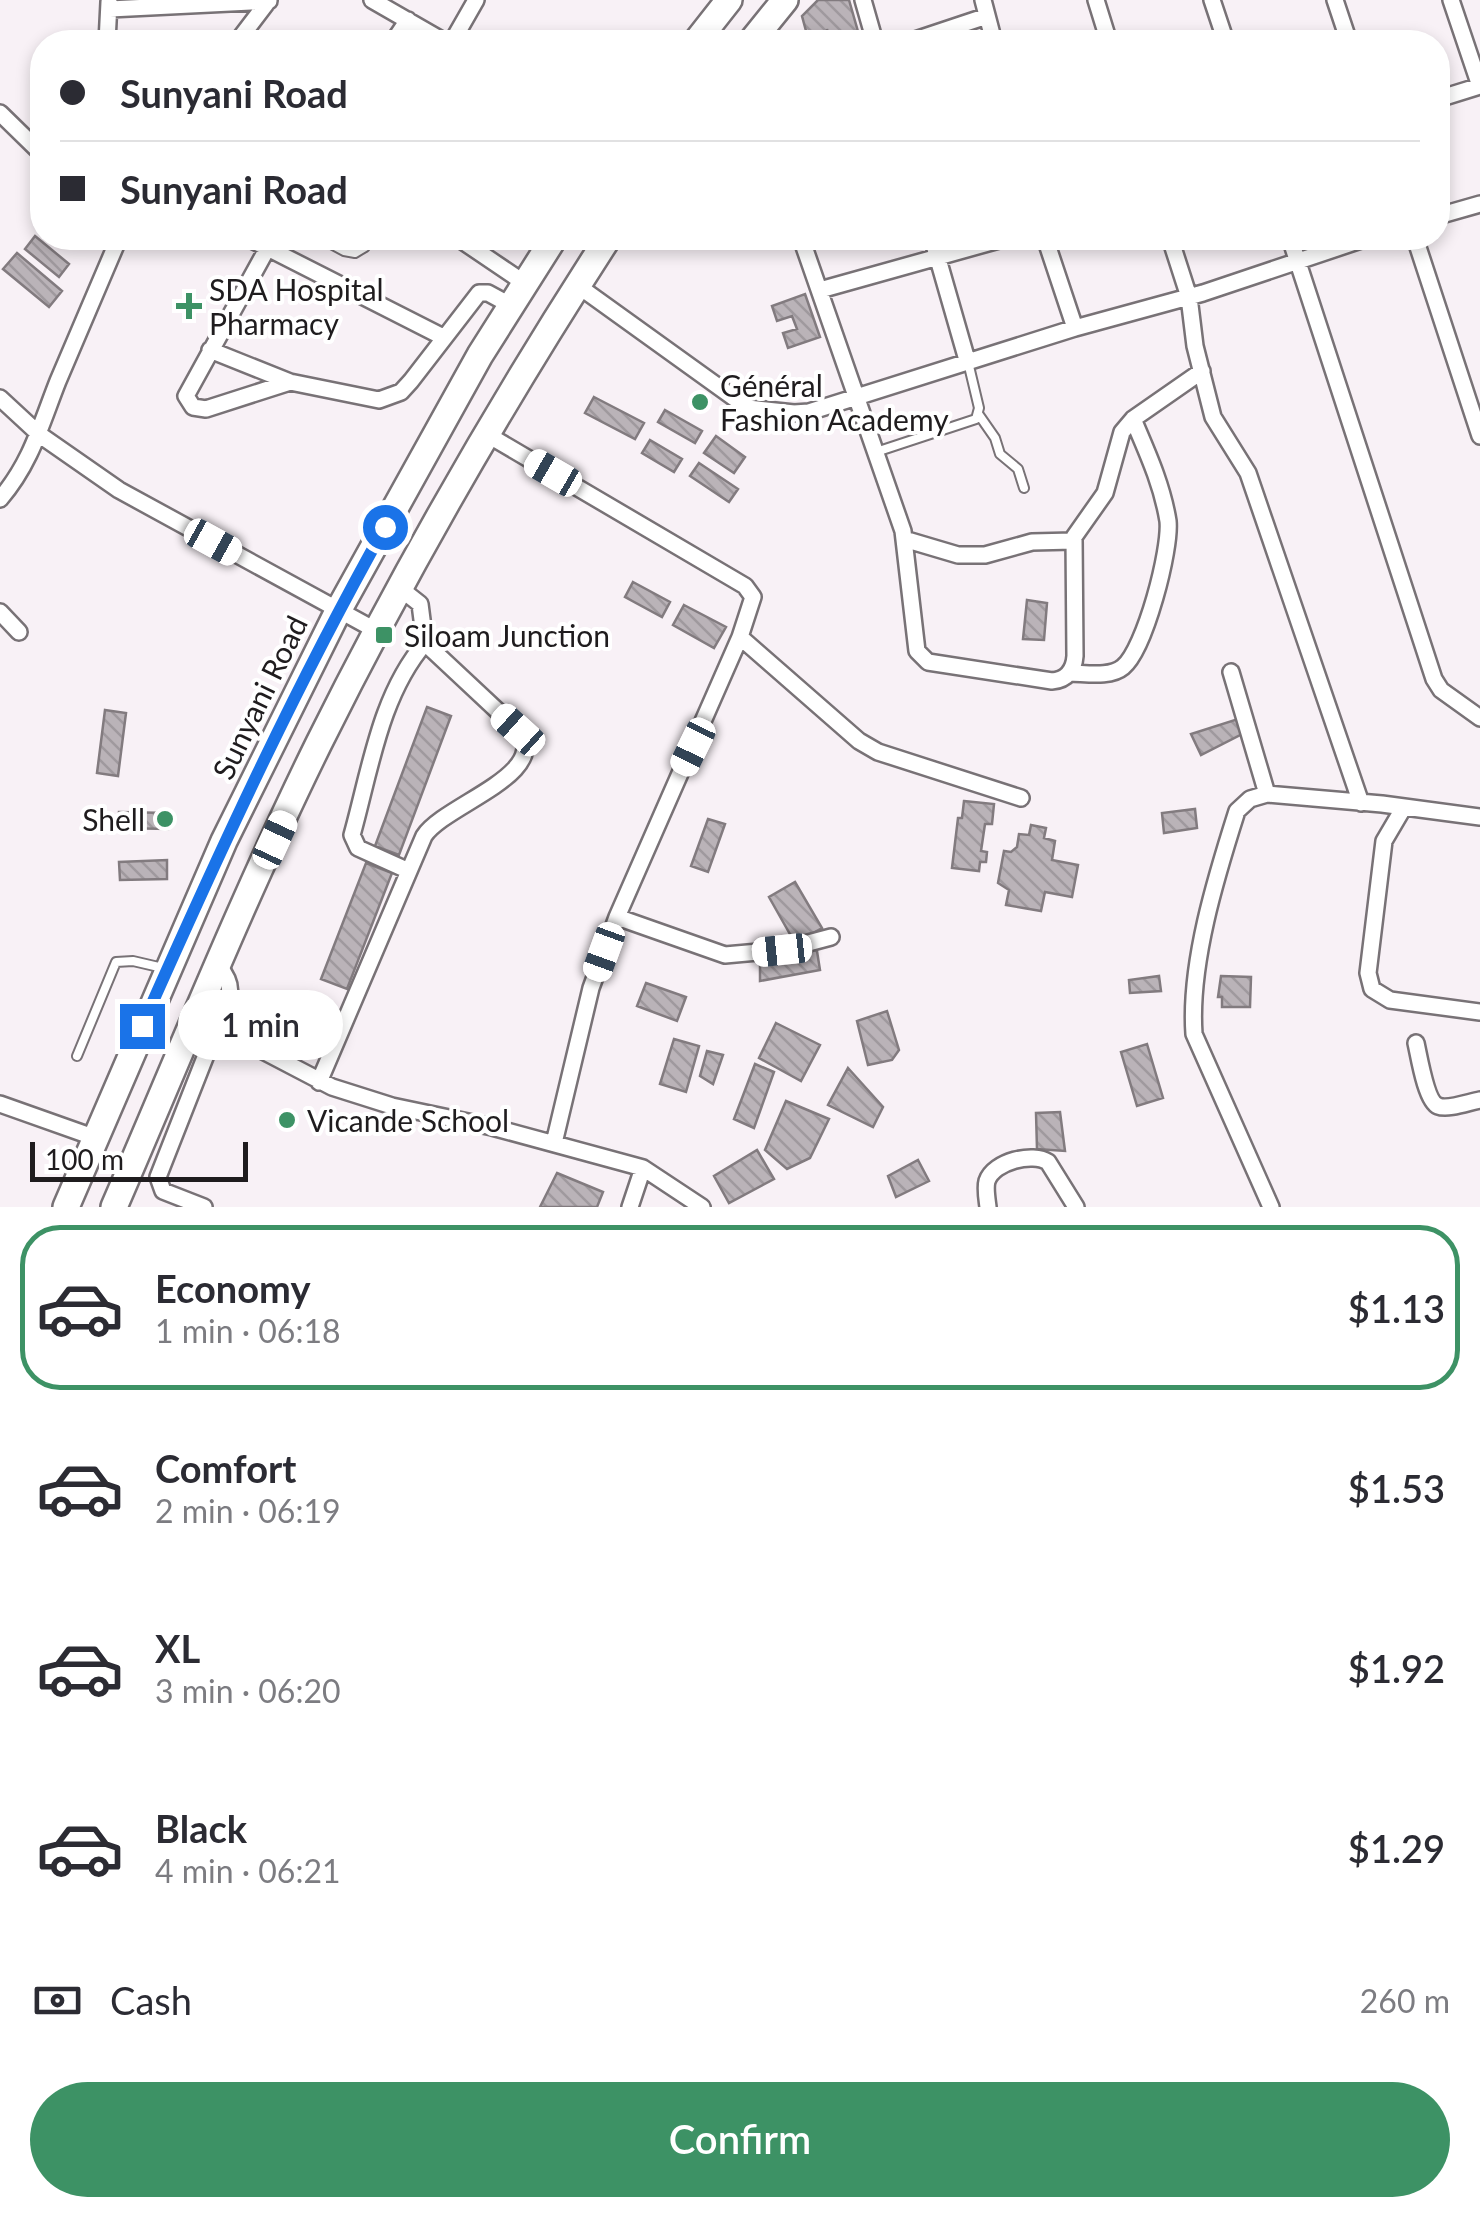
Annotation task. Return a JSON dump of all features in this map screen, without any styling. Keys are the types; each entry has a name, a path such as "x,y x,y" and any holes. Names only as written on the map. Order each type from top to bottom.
{"main road":[{"path":"705,30 729,0"},
{"path":"761,30 785,0"},
{"name":"Sunyani Road","path":"66,1207 224,841 338,611 426,448 541,250"},
{"path":"114,1207 218,965 318,746 376,631 600,250"}],"street":[{"path":"108,30 110,4 269,0"},
{"path":"246,30 269,0"},
{"path":"372,0 426,30"},
{"path":"456,30 476,0"},
{"path":"863,0 872,30"},
{"path":"1096,0 1105,30"},
{"path":"1212,0 1222,30"},
{"path":"1335,0 1345,30"},
{"path":"1450,95 1480,86 1451,0"},
{"path":"936,30 985,8"},
{"path":"401,30 408,20"},
{"path":"0,113 30,142"},
{"path":"1450,213 1480,204"},
{"path":"0,499 40,436 58,382 114,250"},
{"path":"266,250 186,396 199,410 290,382"},
{"path":"283,250 442,337"},
{"path":"476,250 523,282"},
{"path":"805,250 904,538 917,651 928,662 1052,682 1070,673 1074,656 1072,541 1104,493 1122,432 1132,418 1202,371"},
{"path":"935,250 968,360"},
{"path":"820,290 969,250"},
{"path":"1049,250 1075,328"},
{"path":"1174,250 1189,297 1195,346 1214,417 1248,473 1361,803"},
{"path":"1294,250 1434,679 1441,690 1480,718"},
{"path":"577,285 748,408 794,414 1189,297 1327,250"},
{"path":"1419,250 1480,436"},
{"path":"210,350 290,382 378,400 389,398 411,381 479,293 488,293 510,305"},
{"path":"0,398 40,436 118,490 376,631"},
{"path":"1070,673 1106,674 1122,667 1138,644 1166,563 1168,526 1162,490 1132,418"},
{"path":"488,435 745,586 753,597 740,637 617,917 592,988 554,1143"},
{"path":"904,538 958,555 985,555 1032,542 1072,541"},
{"path":"318,1082 430,826 512,774 524,762 528,750 518,730 425,644 420,604 401,589"},
{"path":"0,612 19,632"},
{"path":"740,637 859,741 878,752 1021,798"},
{"path":"409,870 358,848 352,836 391,698 405,668 425,644"},
{"path":"1232,672 1267,794"},
{"path":"1271,1207 1194,1034 1192,1006 1202,946 1238,811 1250,799 1267,794 1480,817"},
{"path":"1404,806 1384,841 1368,972 1372,989 1390,1000 1480,1012"},
{"path":"617,917 726,954 782,950 831,937"},
{"path":"204,1207 163,1191 158,1177 232,990 218,965"},
{"path":"216,1028 318,1082 392,1106 643,1168 702,1207"},
{"path":"1416,1043 1430,1098 1436,1106 1480,1100"},
{"path":"0,1104 96,1138"},
{"path":"988,1207 986,1187 993,1172 1000,1166 1032,1157 1042,1157 1055,1169 1076,1207"},
{"path":"630,1207 643,1168"}],"lane":[{"path":"968,360 979,415 995,438 1000,454 1018,469 1024,488"},
{"path":"876,452 970,423 979,415"},
{"path":"77,1056 116,962 133,960 167,970"}],"building":[{"path":"818,0 849,0 858,30 806,30 802,16"},
{"path":"30,242 30,250 52,250 69,264 59,277 25,249"},
{"path":"17,253 62,291 49,307 3,269"},
{"path":"805,294 820,337 788,348 783,333 797,329 792,316 777,321 772,306"},
{"path":"594,397 644,423 635,439 585,413"},
{"path":"665,410 702,431 695,443 658,422"},
{"path":"716,436 745,457 734,473 704,453"},
{"path":"650,440 682,459 674,472 642,453"},
{"path":"699,463 738,489 729,502 690,476"},
{"path":"633,582 670,602 662,617 625,597"},
{"path":"1027,600 1047,603 1044,640 1023,639"},
{"path":"684,605 726,627 714,648 673,625"},
{"path":"427,707 451,716 399,855 375,846"},
{"path":"105,710 126,713 118,776 97,773"},
{"path":"1241,718 1244,733 1201,755 1191,734"},
{"path":"964,801 994,804 992,824 985,824 981,851 987,852 986,862 980,862 979,871 952,868"},
{"path":"1195,809 1197,828 1164,833 1162,813"},
{"path":"119,812 168,813 168,829 119,828"},
{"path":"708,819 725,824 708,872 691,866"},
{"path":"1031,825 1046,828 1044,838 1055,841 1052,860 1078,865 1072,897 1045,892 1041,911 1006,905 1009,890 998,883 1004,851 1011,852 1017,847 1019,834 1029,835"},
{"path":"167,860 167,879 120,880 119,862"},
{"path":"366,863 392,873 347,989 321,979"},
{"path":"795,882 822,928 795,943 769,897"},
{"path":"811,948 817,951 820,970 760,981 760,961"},
{"path":"1159,976 1161,991 1130,993 1129,980"},
{"path":"1221,976 1251,977 1250,1007 1222,1007 1222,997 1218,997"},
{"path":"646,983 686,997 677,1021 637,1006"},
{"path":"887,1011 899,1050 892,1060 868,1065 857,1021"},
{"path":"776,1023 820,1045 801,1081 759,1058"},
{"path":"674,1039 699,1046 686,1092 660,1084"},
{"path":"1147,1044 1163,1098 1137,1106 1121,1052"},
{"path":"707,1051 723,1055 713,1084 700,1076"},
{"path":"755,1064 774,1072 754,1128 734,1119"},
{"path":"848,1068 883,1107 873,1127 828,1105"},
{"path":"786,1101 829,1119 810,1158 787,1169 765,1150"},
{"path":"1060,1112 1065,1151 1037,1149 1036,1113"},
{"path":"757,1150 774,1179 729,1203 714,1176"},
{"path":"918,1160 929,1181 896,1197 888,1176"},
{"path":"557,1173 603,1192 597,1207 540,1207"}],"place":[{"name":"SDA Hospital Pharmacy","path":"189,306"},
{"name":"Général Fashion Academy","path":"700,402"},
{"name":"Siloam Junction","path":"384,635"},
{"name":"Shell","path":"165,819"},
{"name":"Vicande School","path":"287,1120"}],"route":[{"path":"142,1026 224,841 338,611 385,527"}]}
